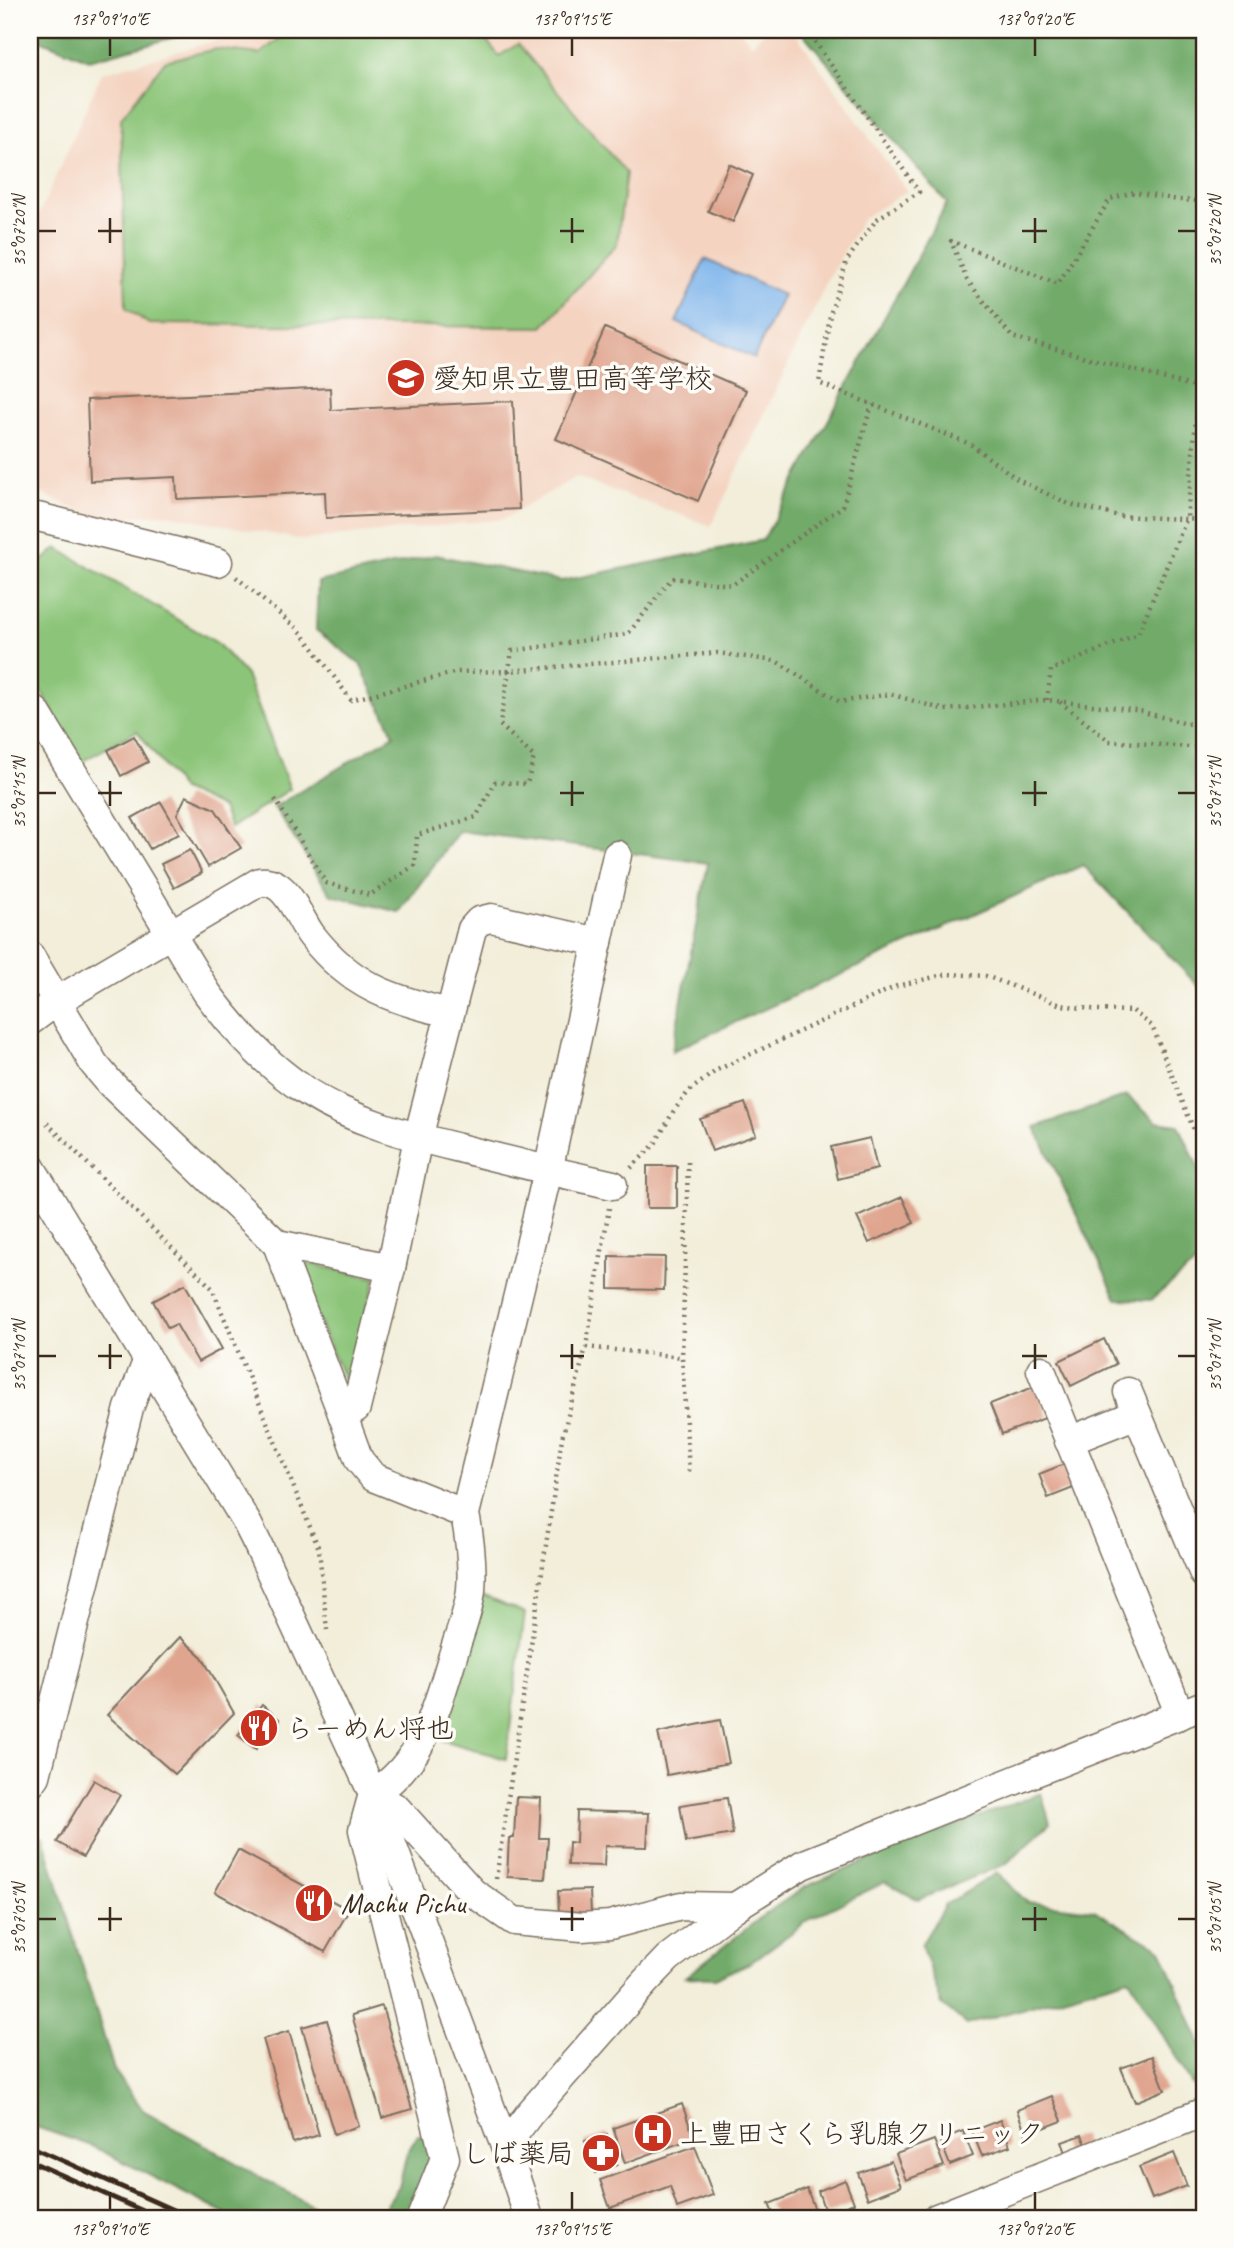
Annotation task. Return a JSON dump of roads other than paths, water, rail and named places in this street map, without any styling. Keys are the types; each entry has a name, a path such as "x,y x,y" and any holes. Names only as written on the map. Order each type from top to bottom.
{"street":[{"path":"33,518 218,562"},
{"path":"30,708 36,712 170,934 219,1009 263,1058 308,1093 354,1117 418,1138 613,1185"},
{"path":"421,2218 446,2158 363,1830 373,1794 392,1782 419,1746 433,1718 469,1602 472,1551 465,1514 548,1171 617,855"},
{"path":"30,1021 57,1001 259,882 272,882 282,888 311,934 333,959 354,976 393,998 449,1013"},
{"path":"343,1416 356,1408 391,1268 418,1138 470,934 475,925 491,918 598,942"},
{"path":"30,956 94,1064 110,1083 277,1244 359,1460 373,1477 465,1514"},
{"path":"30,1166 247,1523 373,1794 505,2146 529,2218"},
{"path":"277,1244 391,1268"},
{"path":"30,1784 36,1776 129,1408 148,1359"},
{"path":"505,2146 530,2113 668,1958 735,1907 802,1866 1192,1710 1069,1441 1041,1370"},
{"path":"1069,1441 1132,1403 1204,1574"},
{"path":"373,1794 396,1808 472,1892 514,1921 582,1927 610,1926 681,1906 735,1907"},
{"path":"937,2218 1204,2112"}],"water":[{"path":"705,259 783,295 754,358 676,322"}],"railway":[{"path":"30,2146 191,2218"},
{"path":"30,2161 159,2218"}],"place":[{"name":"愛知県立豊田高等学校","path":"406,378"},
{"name":"らーめん将也","path":"259,1728"},
{"name":"Machu Pichu","path":"314,1903"},
{"name":"上豊田さくら乳腺クリニック","path":"653,2133"},
{"name":"しば薬局","path":"601,2153"}]}
